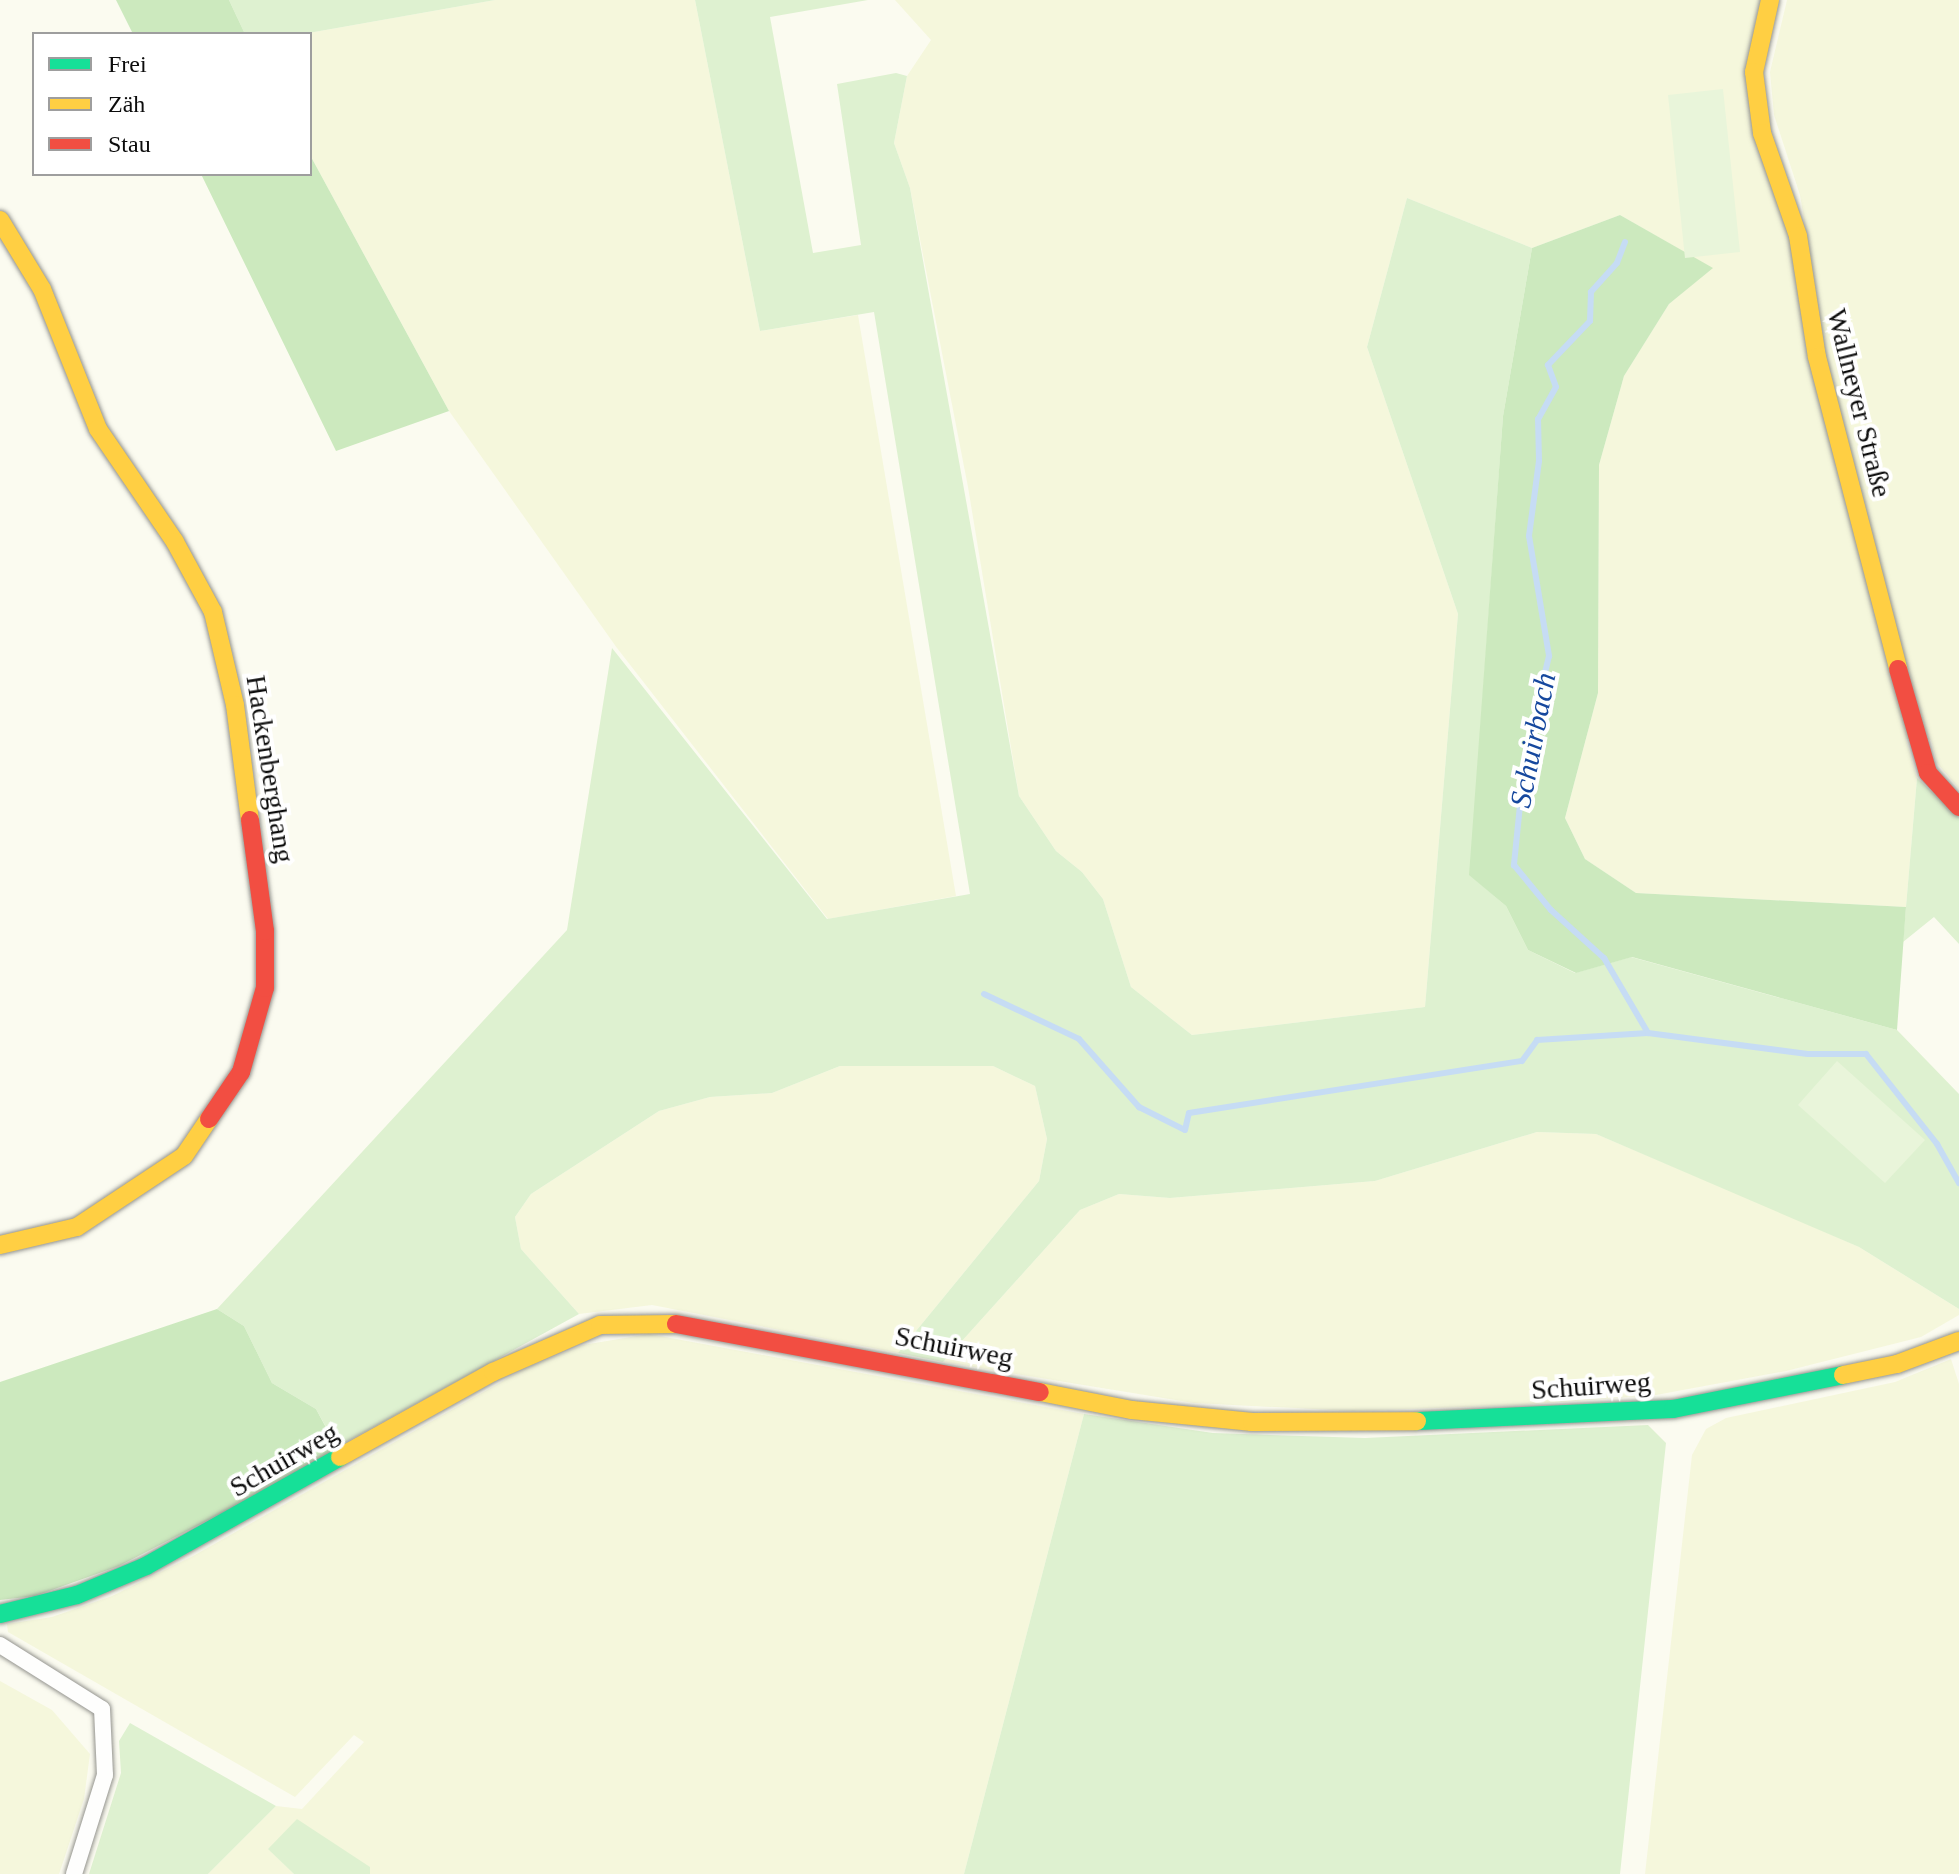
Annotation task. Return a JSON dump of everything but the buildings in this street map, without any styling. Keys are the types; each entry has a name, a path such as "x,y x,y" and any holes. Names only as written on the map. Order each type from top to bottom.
{"street":[{"name":"Wallneyer Straße","path":"1770,0 1754,72 1762,133 1798,236 1817,357 1921,756 1928,773 1959,807"},
{"name":"Hackenberghang","path":"0,220 42,289 98,429 175,542 213,612 235,705 265,931 265,974 241,1072 184,1156 77,1227 0,1245"},
{"name":"Schuirweg","path":"0,1614 77,1595 146,1566 493,1372 600,1325 682,1324 1132,1410 1311,1422 1511,1420 1673,1409 1897,1364 1959,1341"},
{"path":"0,1645 102,1709 105,1775 74,1874"}],"green space":[{"path":"116,0 229,0 244,32 132,32"},
{"path":"229,0 495,0 312,32 244,32"},
{"path":"495,0 695,0 760,331 858,315 956,896 828,919 617,648 449,411 312,159 312,32"},
{"path":"695,0 868,0 770,17 813,253 861,245 837,84 896,73 907,76 894,143 910,188 1019,796 1056,851 1082,872 1103,899 1131,987 1192,1035 1425,1007 1458,614 1367,347 1407,198 1532,248 1503,416 1470,875 1506,906 1528,950 1575,973 1631,957 1897,1030 1959,1094 1959,1309 1859,1247 1596,1134 1537,1132 1375,1181 1170,1198 1119,1194 1080,1210 943,1362 898,1353 1039,1181 1047,1139 1035,1086 993,1066 840,1066 772,1093 710,1097 659,1111 531,1194 515,1217 521,1249 579,1314 337,1447 316,1409 272,1383 244,1326 217,1309 567,930 612,648 827,919 970,894 874,312 760,331"},
{"path":"895,0 1765,0 1748,96 1808,244 1800,195 1774,115 1770,72 1787,0 1959,0 1959,789 1937,763 1931,740 1906,739 1917,778 1906,907 1636,893 1585,859 1565,818 1598,693 1599,465 1624,376 1669,304 1712,268 1620,215 1532,248 1407,198 1367,347 1458,614 1425,1007 1192,1035 1131,987 1103,899 1082,872 1056,851 1019,796 968,487 910,188 894,143 907,76 931,40"},
{"path":"1723,89 1740,252 1685,258 1668,95"},
{"path":"312,159 449,411 336,451 202,176 312,176"},
{"path":"1620,215 1713,268 1669,304 1624,376 1599,465 1598,693 1565,818 1585,859 1636,893 1906,907 1897,1030 1632,957 1576,973 1528,950 1506,906 1469,875 1503,416 1532,248"},
{"path":"1917,778 1959,817 1959,944 1934,917 1903,942"},
{"path":"1837,1061 1925,1140 1885,1183 1798,1105"},
{"path":"840,1066 993,1066 1035,1086 1047,1139 1039,1181 898,1353 652,1305 579,1314 521,1249 515,1217 531,1194 659,1111 710,1097 772,1093"},
{"path":"1537,1132 1596,1134 1778,1211 1859,1247 1959,1309 1959,1315 1921,1337 1786,1371 1656,1395 1521,1405 1353,1411 1194,1403 943,1362 1080,1210 1119,1194 1170,1198 1375,1181"},
{"path":"217,1309 244,1326 272,1383 316,1409 343,1459 249,1499 119,1566 35,1596 0,1600 0,1382"},
{"path":"649,1334 1084,1414 964,1874 370,1874 370,1867 268,1848 294,1874 208,1874 276,1806 302,1809 364,1742 354,1735 295,1797 8,1632 7,1624 52,1617 112,1596 193,1556 524,1369 583,1345"},
{"path":"1951,1359 1959,1384 1959,1874 1645,1874 1692,1455 1706,1429 1726,1418 1895,1382"},
{"path":"1084,1414 1213,1433 1365,1438 1648,1425 1666,1443 1620,1874 964,1874"},
{"path":"0,1681 52,1710 90,1754 84,1799 59,1874 0,1874"},
{"path":"130,1723 276,1806 208,1874 89,1874 121,1773 119,1741"},
{"path":"297,1819 370,1867 370,1874 294,1874 268,1849"}],"waterway":[{"name":"Schuirbach","path":"1625,242 1617,263 1591,292 1590,321 1548,365 1556,387 1538,419 1539,461 1529,536 1549,656 1525,756 1514,865 1551,910 1604,958 1648,1033"},
{"name":"Schuirbach","path":"984,994 1079,1039 1139,1107 1185,1130 1189,1113 1522,1061 1537,1040 1648,1033 1808,1054 1866,1054 1937,1144 1959,1183"}],"traffic: fast":[{"path":"1417,1421 1673,1409 1843,1375"},
{"path":"0,1614 77,1595 146,1566 340,1457"}],"traffic: slow":[{"path":"1770,0 1754,72 1762,133 1798,236 1817,357 1898,669"},
{"path":"0,220 42,289 98,429 175,542 213,612 235,705 250,820"},
{"path":"0,1245 77,1227 184,1156 209,1119"},
{"path":"340,1457 493,1372 600,1325 676,1324"},
{"path":"1843,1375 1897,1364 1959,1341"},
{"path":"1040,1392 1132,1410 1252,1422 1417,1421"}],"traffic: jam":[{"path":"1898,669 1928,773 1959,807"},
{"path":"209,1119 241,1072 265,988 265,931 250,820"},
{"path":"676,1324 1040,1392"}]}
